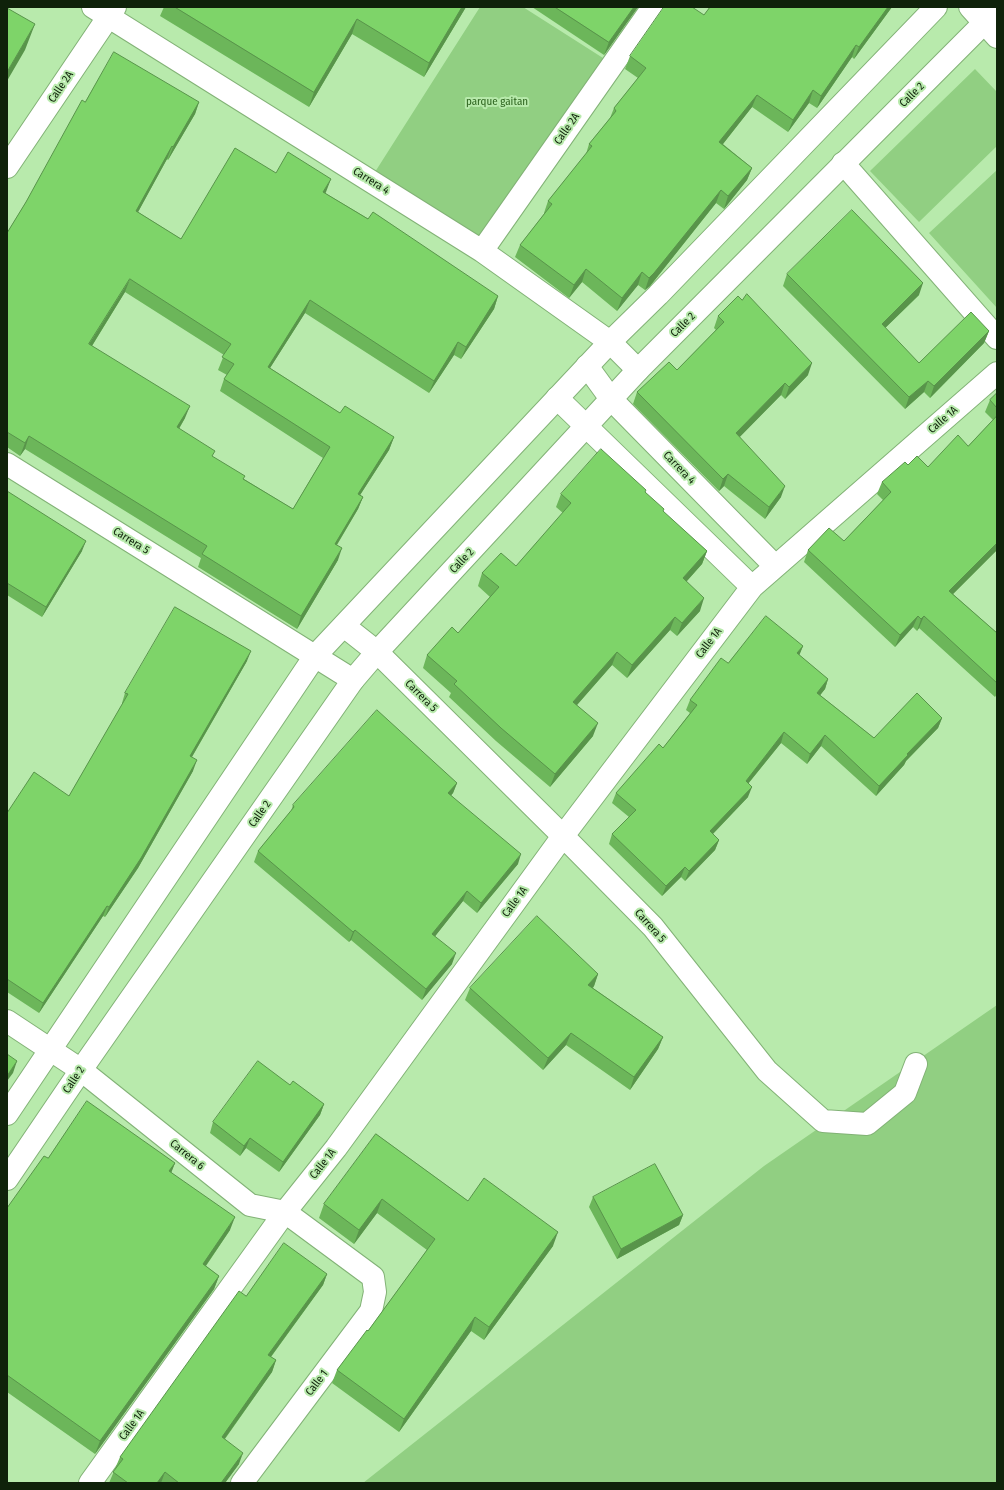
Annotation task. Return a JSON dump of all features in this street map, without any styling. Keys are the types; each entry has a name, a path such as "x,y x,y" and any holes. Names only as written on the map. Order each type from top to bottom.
{"street":[{"name":"Calle 2A","path":"482,251 653,7"},
{"path":"7,1114 315,656 587,366 658,295 936,7"},
{"path":"970,7 993,24"},
{"name":"Calle 2A","path":"7,167 106,10"},
{"name":"Carrera 4","path":"106,10 482,251 610,342 638,370"},
{"name":"Calle 2","path":"7,1180 81,1070 354,680 377,652 638,370 843,164 993,24"},
{"path":"843,164 997,338"},
{"name":"Carrera 4","path":"587,366 611,399 775,566"},
{"name":"Calle 1A","path":"90,1483 285,1212 336,1148 563,836 752,587 997,374"},
{"path":"557,398 752,587"},
{"name":"Carrera 5","path":"7,464 354,680"},
{"name":"Carrera 5","path":"344,626 377,652 563,836 652,927 767,1071 823,1120 867,1124 905,1093 916,1064"},
{"name":"Carrera 6","path":"7,1021 81,1070 250,1205 285,1212 373,1277"},
{"name":"Calle 1","path":"242,1483 371,1311 374,1292 373,1277"}],"green space":[{"name":"parque gaitan","path":"480,7 523,7 603,58 486,243 375,172"},
{"path":"975,69 997,92 997,146 919,222 870,171"},
{"path":"997,170 997,308 929,233"},
{"path":"997,1005 997,1483 363,1483 764,1166"}],"building":[{"path":"175,7 462,7 429,63 357,19 314,92"},
{"path":"555,7 634,7 609,42"},
{"path":"664,7 692,7 704,15 710,7 888,7 859,47 856,45 821,96 813,90 793,120 757,95 719,142 752,168 728,196 721,190 654,273 649,278 642,272 622,298 586,269 574,285 520,245 552,204 548,201 592,146 589,144 616,111 614,108 646,68 630,56"},
{"path":"7,8 35,24 7,72"},
{"path":"114,52 199,102 173,147 172,146 136,211 181,239 235,148 276,173 288,152 331,179 323,192 368,219 373,212 498,296 466,347 458,342 434,381 310,300 268,367 340,413 345,406 394,437 358,494 363,497 335,544 342,548 301,616 202,554 207,546 29,436 25,443 7,432 7,233 26,202 82,100 85,102","holes":["130,279 231,344 222,357 234,364 224,379 330,447 293,509 243,479 245,476 212,456 215,451 177,427 190,406 89,344"]},
{"path":"852,210 923,283 882,324 919,363 971,312 989,331 934,386 928,381 909,397 787,274"},
{"path":"747,294 812,363 789,387 785,383 736,433 785,486 769,507 728,474 723,479 637,392 669,362 677,370 724,322 718,316 738,296 742,300"},
{"path":"997,393 997,408 990,400"},
{"path":"997,416 997,543 949,591 997,633 997,683 924,616 921,619 918,616 900,635 808,550 829,528 844,541 891,492 882,482 905,462 908,465 917,456 928,467 958,435 968,446"},
{"path":"601,449 646,490 645,492 664,509 663,511 707,551 683,578 704,598 682,623 675,617 632,665 617,652 573,702 598,723 555,774 501,728 454,684 457,681 427,655 452,627 458,633 499,587 482,573 501,553 516,566 571,503 561,494"},
{"path":"7,491 86,541 46,607 7,583"},
{"path":"175,607 251,651 190,756 197,760 141,858 109,907 107,906 43,1003 7,979 7,813 34,772 69,796 128,694 125,693"},
{"path":"766,616 803,646 797,653 828,679 817,693 874,738 917,693 942,718 907,754 908,755 879,786 825,735 810,754 784,732 746,781 752,787 710,831 719,840 689,871 685,867 666,886 612,834 636,810 616,793 659,744 663,748 697,705 690,700 721,658 728,663"},
{"path":"377,710 457,783 448,793 521,854 481,903 467,891 432,934 456,953 426,989 355,930 353,932 258,851 294,807 293,805"},
{"path":"537,916 598,974 588,985 663,1037 634,1077 571,1033 548,1058 470,988"},
{"path":"7,1054 17,1061 7,1076"},
{"path":"258,1061 290,1085 293,1081 324,1104 283,1162 250,1138 244,1146 213,1122"},
{"path":"87,1101 175,1163 169,1171 235,1217 203,1264 219,1276 100,1441 7,1375 7,1208 44,1156 48,1158"},
{"path":"376,1134 468,1201 484,1178 558,1232 489,1327 475,1317 404,1419 337,1370 367,1330 368,1331 435,1239 382,1199 359,1230 324,1204"},
{"path":"655,1164 683,1215 621,1249 593,1197"},
{"path":"284,1243 327,1274 268,1355 276,1360 222,1437 243,1453 221,1483 179,1483 165,1472 157,1483 128,1483 113,1472 123,1459 120,1457 239,1291 246,1296"}]}
